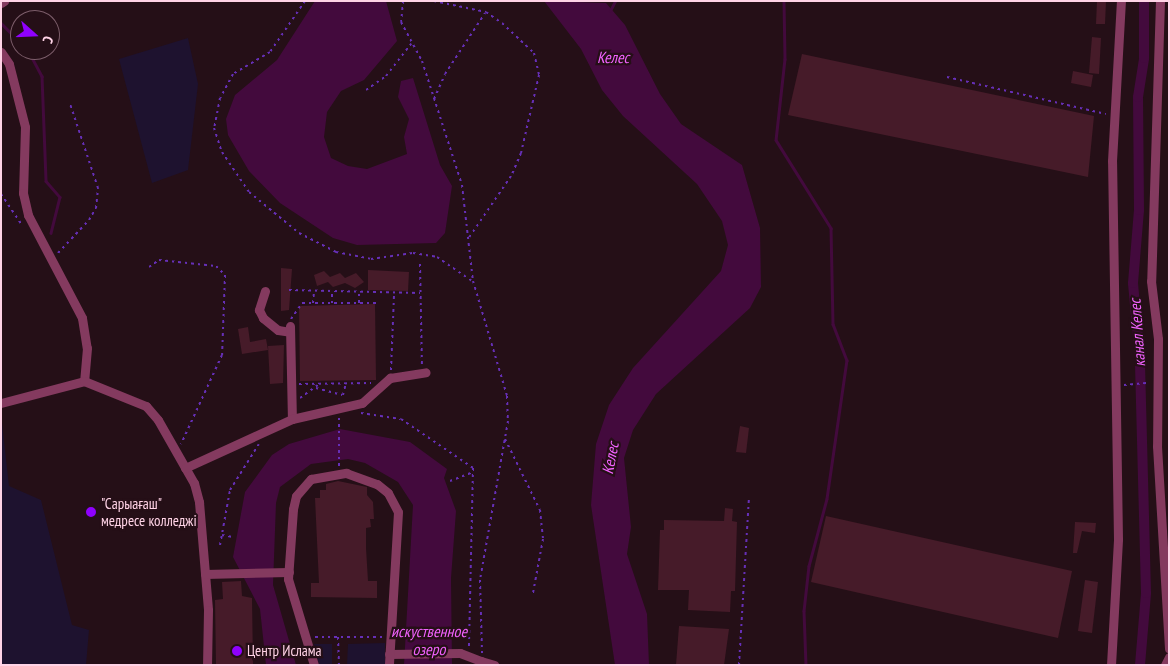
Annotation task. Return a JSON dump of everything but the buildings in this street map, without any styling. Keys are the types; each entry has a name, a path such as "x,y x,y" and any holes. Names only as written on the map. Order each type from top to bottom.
{"street":[{"path":"1111,665 1117,556 1115,385 1111,306 1113,116 1121,1"},
{"path":"1160,1 1151,228 1159,382 1156,412 1165,494 1169,649"},
{"path":"1,52 9,64 25,127 23,193 28,215 82,318 87,348 84,381"},
{"path":"265,291 259,310 263,318 278,330 290,329 292,419"},
{"path":"185,468 292,419 362,403 390,378 424,372"},
{"path":"1159,382 1169,378"},
{"path":"1,402 84,381 146,406 177,453 199,502 205,574 207,665"},
{"path":"314,665 307,637 285,572 293,509 302,487 312,479 346,472 377,484 388,492 398,512 388,665"},
{"path":"205,574 285,572"},
{"path":"389,654 460,653 481,663 494,665"},
{"path":"1165,665 1169,657"}],"path":[{"path":"305,1 270,52 233,74 220,98 214,128 222,152 250,192 299,233 336,252 371,259 413,253 437,257 473,281"},
{"path":"403,1 401,22 411,44 422,61 462,185 473,281 507,396 505,439 480,580 481,663"},
{"path":"434,1 486,12 534,53 539,75 521,153 511,176 468,238"},
{"path":"434,99 445,74 486,12"},
{"path":"366,90 386,76 411,44"},
{"path":"947,77 1113,116"},
{"path":"53,264 62,246 89,220 96,208 98,188 70,104"},
{"path":"149,268 159,260 216,266 225,275 222,356 177,453"},
{"path":"420,264 424,372"},
{"path":"289,290 359,294 420,293"},
{"path":"313,303 314,291"},
{"path":"332,292 332,303"},
{"path":"359,294 359,303"},
{"path":"390,378 394,294"},
{"path":"290,329 297,306 313,303 378,303"},
{"path":"1115,385 1159,382"},
{"path":"346,383 342,395 346,408"},
{"path":"291,384 382,384"},
{"path":"292,403 316,388 319,384"},
{"path":"316,388 342,395"},
{"path":"338,423 339,467"},
{"path":"505,439 540,510 543,539 533,593"},
{"path":"220,545 235,478 261,442"},
{"path":"450,481 473,472"},
{"path":"739,665 749,498"},
{"path":"222,535 233,537"},
{"path":"307,637 390,637"},
{"path":"338,637 339,665"}],"shaded area":[{"path":"188,38 198,84 188,170 152,183 119,59"},
{"path":"1,414 9,486 41,500 72,625 89,630 86,665 1,665"},
{"path":"385,643 385,665 347,665 348,644"},
{"path":"314,644 332,644 332,665 319,665"}],"water":[{"path":"315,1 386,1 397,41 364,80 341,91 327,112 324,137 331,158 348,166 367,169 407,154 404,137 409,119 398,97 401,81 413,78 440,165 452,186 445,233 436,243 357,245 333,238 280,203 249,171 228,135 226,119 235,95 277,60"},
{"name":"Келес","path":"544,1 606,3 625,25 660,94 681,124 742,165 760,228 761,287 750,308 656,394 633,430 624,458 631,527 627,554 647,614 649,665 615,665 591,505 596,444 609,405 633,368 721,271 728,245 722,221 697,184 623,116 602,90 581,49"},
{"name":"искуственное озеро","path":"340,429 410,442 447,469 444,478 456,511 451,578 452,665 404,665 413,505 398,482 365,463 348,459 311,464 280,487 276,503 273,585 296,665 266,665 260,609 233,557 245,492 272,455 289,444"}],"waterway":[{"path":"610,11 615,1"},
{"path":"784,1 785,59 776,140 831,228 833,324 847,360 827,499 809,566 804,611 806,665"},
{"name":"канал Келес","path":"1140,665 1146,593 1140,359 1133,283 1139,210 1138,97 1144,58 1144,1"},
{"path":"1,23 10,32"},
{"path":"33,60 42,76 46,181 60,197 51,233"}],"place":[{"name":"\"Сарыағаш\" медресе колледжі","path":"91,512"},
{"name":"Центр Ислама","path":"237,651"}]}
